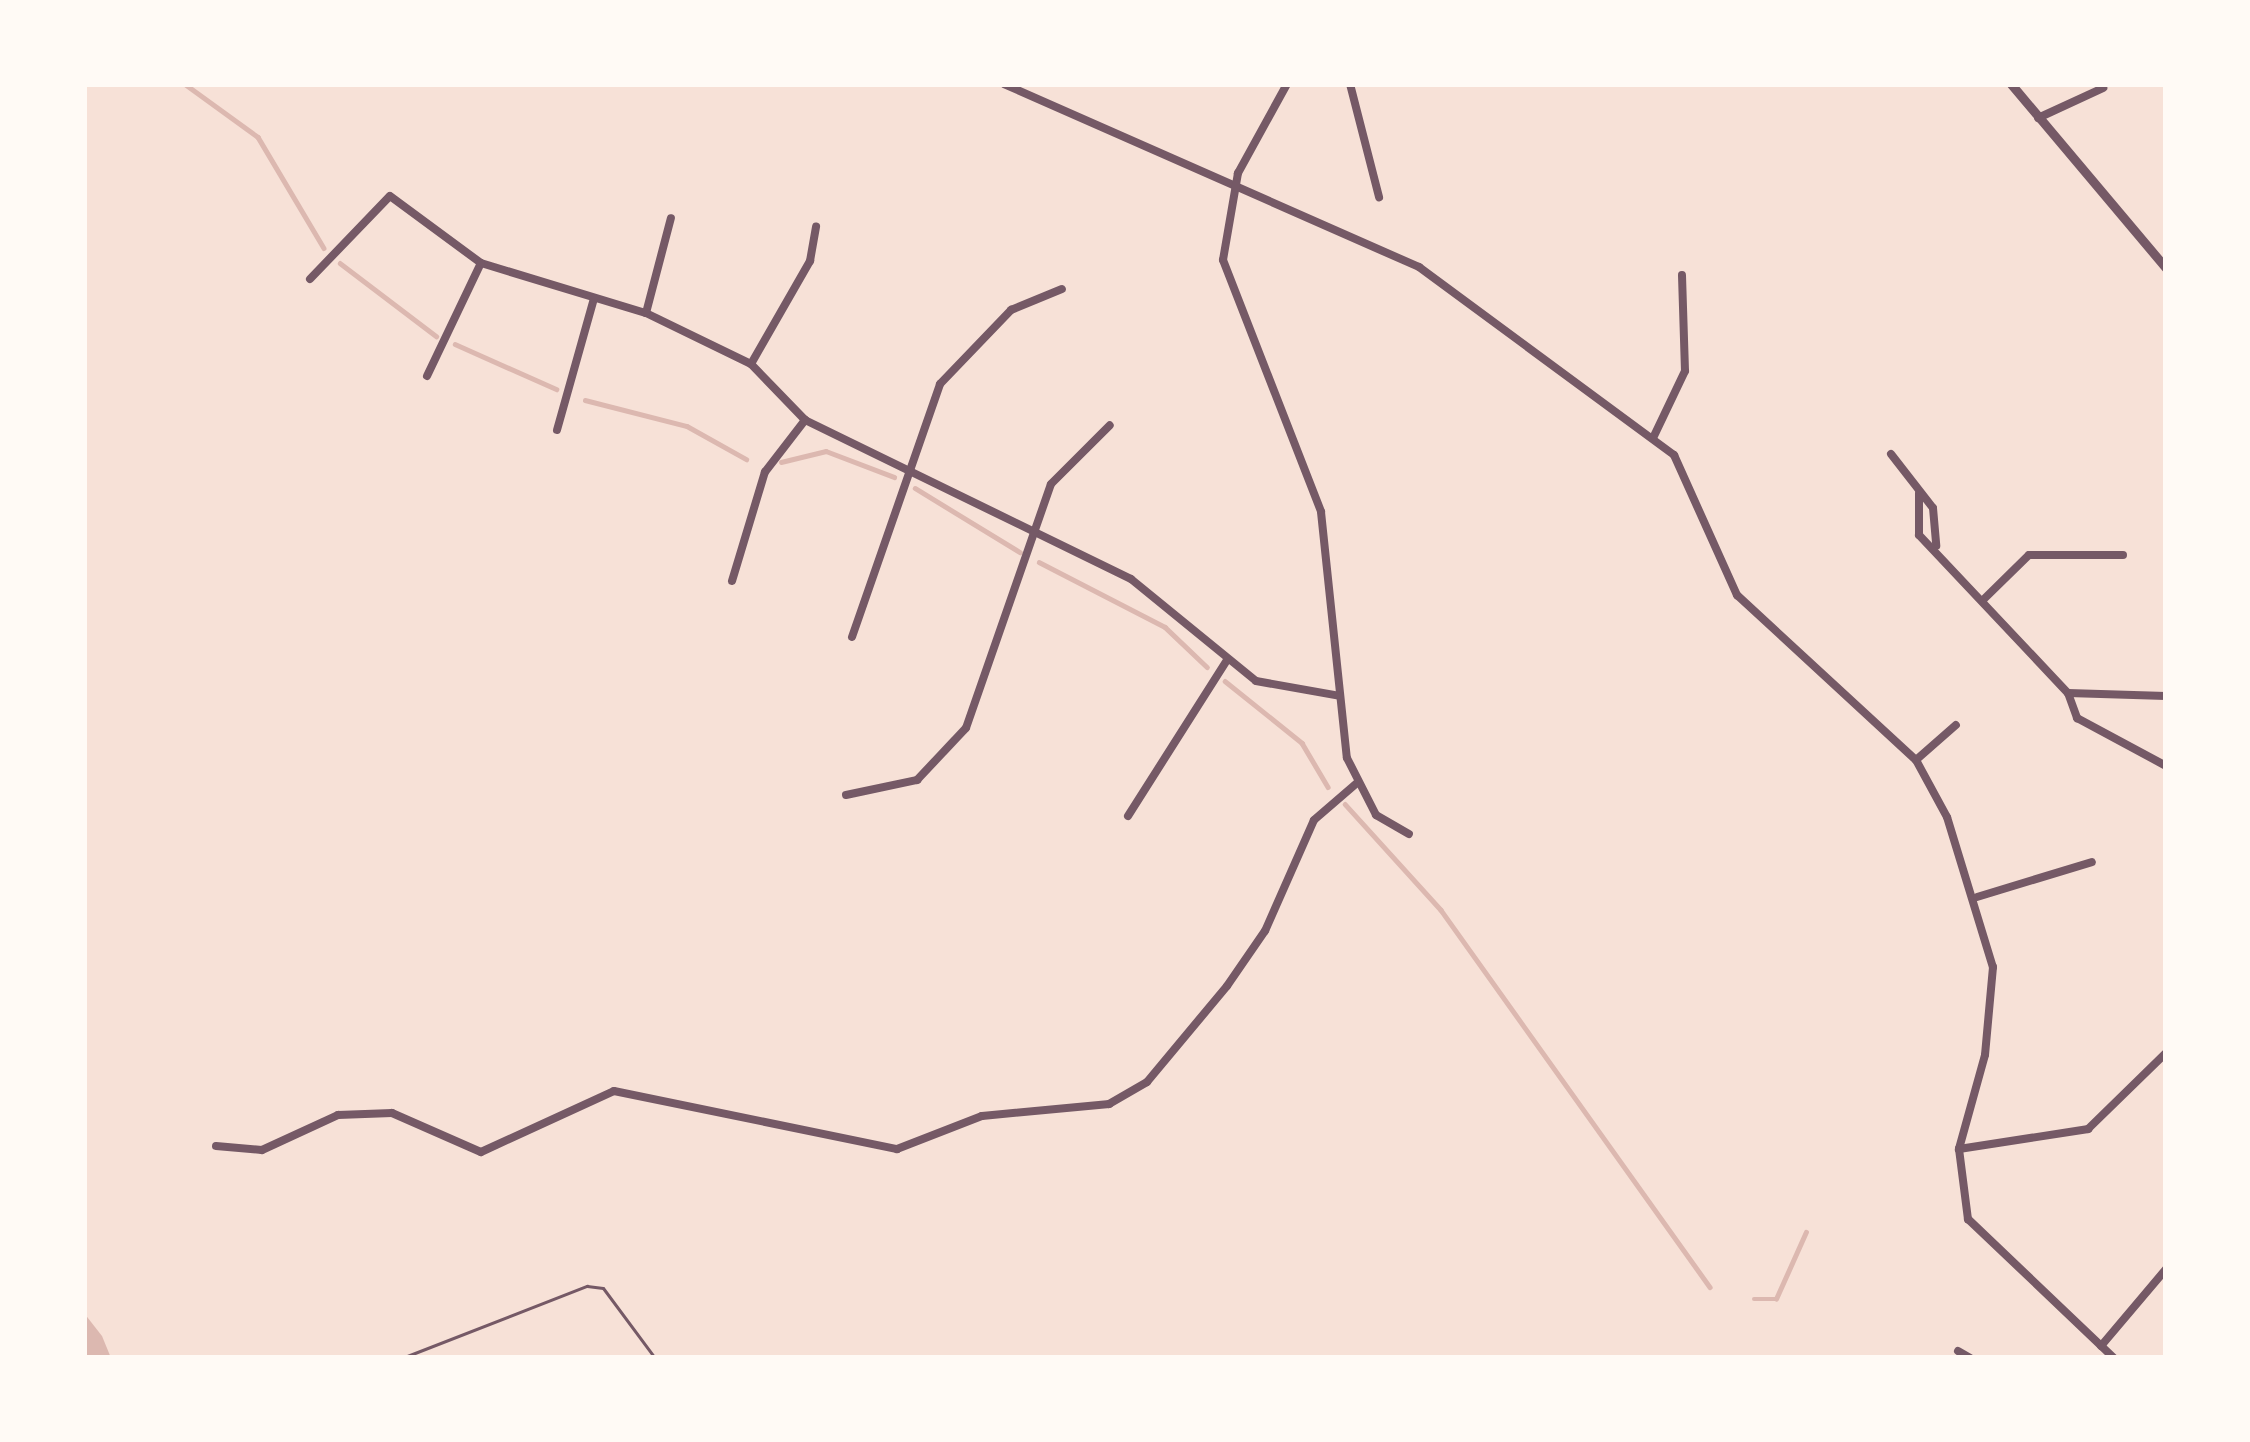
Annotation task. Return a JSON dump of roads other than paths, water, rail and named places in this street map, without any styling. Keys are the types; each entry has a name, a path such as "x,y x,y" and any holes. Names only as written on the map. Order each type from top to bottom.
{"street":[{"path":"1004,84 1232,190 1420,268 1654,436 1686,472 1719,566 1760,627 1916,760 1977,897 1992,1015 1959,1149 1968,1220 2114,1358"},
{"path":"1287,84 1232,190 1226,278 1321,512 1340,696 1357,783 1376,815 1409,834"},
{"path":"1350,84 1379,197"},
{"path":"2011,84 2166,268"},
{"path":"2038,118 2103,88"},
{"path":"310,279 390,196 482,262 646,313 751,364 806,420 910,464 1038,527 1156,595 1227,660 1275,689 1340,696"},
{"path":"646,313 670,218"},
{"path":"751,364 810,261 816,227"},
{"path":"428,376 482,262"},
{"path":"1654,436 1685,371 1682,274"},
{"path":"852,637 910,464 949,369 1011,310 1063,289"},
{"path":"557,430 593,298"},
{"path":"731,581 765,472 806,420"},
{"path":"846,795 917,780 966,728 1058,469 1110,424"},
{"path":"1891,454 1936,517 1936,548"},
{"path":"1919,493 1914,522 2068,693 2077,718 2166,766"},
{"path":"1983,600 2029,555 2123,555"},
{"path":"1128,815 1227,660"},
{"path":"2068,693 2166,696"},
{"path":"1916,760 1956,724"},
{"path":"216,1146 262,1150 338,1115 392,1113 481,1152 614,1091 897,1149 982,1116 1109,1104 1147,1082 1238,971 1314,820 1357,783"},
{"path":"1977,897 2092,862"},
{"path":"1959,1149 2088,1130 2166,1053"},
{"path":"2101,1346 2166,1269"},
{"path":"1958,1351 1970,1358"}],"lane":[{"path":"402,1358 587,1286 603,1288 655,1358"}],"waterway":[{"path":"185,84 258,137 324,248"},
{"path":"340,263 436,336"},
{"path":"455,344 556,389"},
{"path":"585,400 687,426 746,459"},
{"path":"781,462 826,451 894,477"},
{"path":"915,488 1020,552"},
{"path":"1039,562 1165,627 1207,667"},
{"path":"1225,681 1302,743 1328,787"},
{"path":"1345,804 1441,910 1710,1287"},
{"path":"1754,1299 1776,1299 1806,1232"}]}
